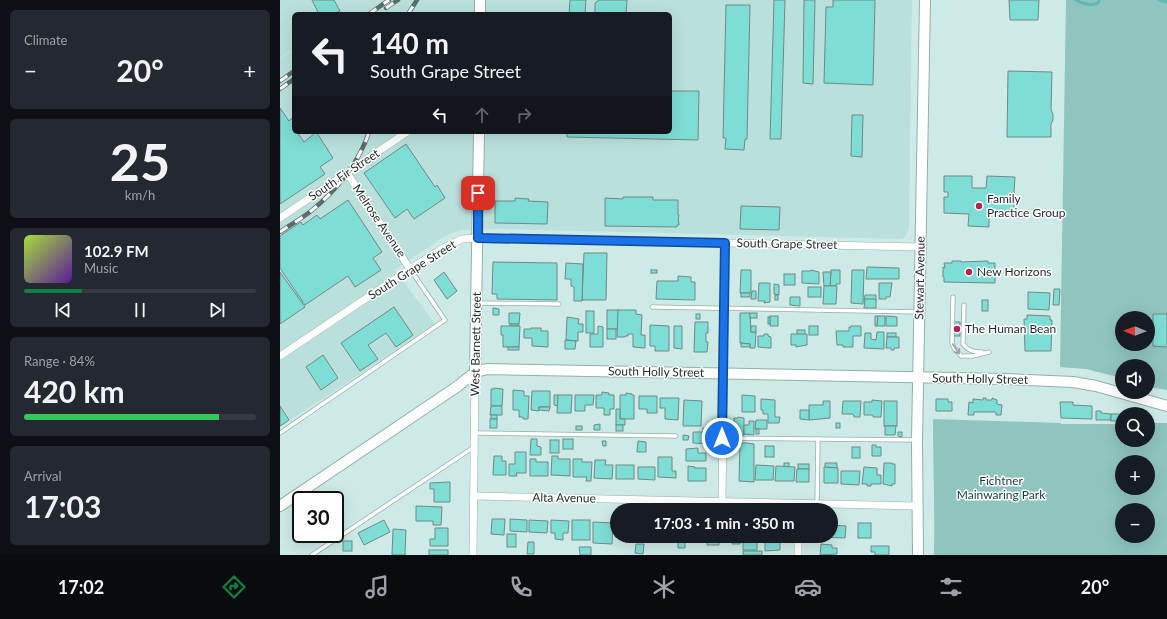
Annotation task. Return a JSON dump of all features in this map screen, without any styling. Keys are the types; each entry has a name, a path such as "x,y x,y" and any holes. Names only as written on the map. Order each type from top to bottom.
{"street":[{"path":"480,0 480,12"},
{"name":"Stewart Avenue","path":"918,555 917,440 925,0"},
{"name":"South Fir Street","path":"280,218 404,134"},
{"name":"West Barnett Street","path":"473,555 476,433 475,372 479,134"},
{"name":"Melrose Avenue","path":"347,174 410,268"},
{"name":"South Grape Street","path":"280,356 410,268 462,239 478,238 920,247"},
{"path":"722,502 725,243"},
{"name":"South Holly Street","path":"475,372 492,369 1073,382 1096,386 1167,406"},
{"path":"280,506 458,386 475,372"},
{"name":"Alta Avenue","path":"475,496 737,503"},
{"name":"Alta Avenue","path":"838,504 917,506"},
{"path":"798,543 798,555"}],"lane":[{"path":"280,433 446,320 410,268"},
{"path":"953,297 952,343 954,348 961,356 973,356 989,352 971,351 966,348 964,344 964,305"},
{"path":"477,303 559,304"},
{"path":"652,306 919,312"},
{"path":"476,433 676,436"},
{"path":"722,438 917,440"},
{"path":"817,503 818,439"},
{"path":"312,555 475,446"}],"shaded area":[{"path":"280,0 912,0 909,228 904,238 900,239 499,229 461,230 445,236 395,270 435,324 280,427 280,59 292,50 292,134 672,134 672,12 292,12 292,49 280,58"}],"green space":[{"path":"1066,0 1167,0 1167,390 1155,388 1155,359 1115,359 1115,376 1086,369 1060,367"},
{"name":"Fichtner Mainwaring Park","path":"933,419 1061,424 1115,424 1115,447 1155,447 1155,423 1167,423 1167,555 934,555"}],"building":[{"path":"312,0 334,0 340,11 338,12 318,12"},
{"path":"570,0 586,0 585,12 569,12"},
{"path":"599,0 627,0 626,12 595,12 595,3"},
{"path":"774,0 785,0 781,139 770,139"},
{"path":"804,0 815,0 813,84 803,83"},
{"path":"833,0 875,0 873,85 824,83 826,7 833,7"},
{"path":"1009,0 1039,0 1038,20 1010,20"},
{"path":"726,5 750,5 747,139 745,139 744,150 725,149 726,138 723,138"},
{"path":"1008,71 1052,72 1051,110 1053,120 1051,124 1051,137 1007,137"},
{"path":"672,91 699,91 698,140 567,137 567,134 672,134"},
{"path":"280,108 289,121 292,118 292,134 298,134 304,142 314,134 318,134 333,158 320,167 325,174 280,204"},
{"path":"852,115 863,115 862,157 851,156"},
{"path":"406,144 435,187 437,185 445,198 414,219 407,209 395,218 364,173"},
{"name":"Family Practice Group","path":"944,176 972,176 972,188 986,188 987,176 1015,177 1014,193 1010,193 1010,199 1014,199 1014,215 989,214 989,227 968,226 969,214 944,213 944,197 948,197 948,192 944,192"},
{"path":"623,197 653,197 653,200 678,200 679,225 677,225 677,227 605,226 605,198 623,199"},
{"path":"515,198 529,199 528,201 548,202 547,224 495,223 495,201 515,201"},
{"path":"348,200 382,252 373,258 381,270 355,287 348,276 305,305 280,268 280,236 301,222 303,225 317,215 320,219"},
{"path":"741,206 780,207 779,230 740,229"},
{"path":"584,253 607,253 606,300 582,300"},
{"name":"New Horizons","path":"952,261 988,261 988,263 995,263 995,283 944,282 944,263 952,263"},
{"path":"493,262 557,263 557,300 497,299 497,294 492,294"},
{"path":"566,263 583,264 582,301 574,301 574,287 571,286 571,279 565,279"},
{"path":"867,267 899,268 899,279 866,279"},
{"path":"651,270 657,270 657,273 651,273"},
{"path":"741,270 751,270 751,293 740,293"},
{"path":"811,270 819,272 819,284 802,283 802,271"},
{"path":"831,270 840,270 840,284 836,284 836,286 830,286"},
{"path":"852,270 864,270 863,304 851,303"},
{"path":"280,272 305,307 280,324"},
{"path":"444,272 457,291 447,299 434,280"},
{"path":"823,272 831,272 830,286 824,286"},
{"path":"784,274 795,274 795,285 784,285"},
{"path":"678,276 691,277 691,282 695,282 695,300 656,299 657,281 678,281"},
{"path":"759,283 770,283 770,302 764,303 765,301 758,301"},
{"path":"879,283 892,283 890,297 886,297 886,299 879,299"},
{"path":"774,284 779,285 779,295 774,294"},
{"path":"824,286 837,286 836,304 823,304"},
{"path":"808,287 821,287 821,297 808,297"},
{"path":"1054,289 1060,289 1059,305 1053,305"},
{"path":"752,291 756,291 756,299 751,299"},
{"path":"1028,292 1050,293 1049,310 1028,309"},
{"path":"741,293 750,293 750,297 741,297"},
{"path":"775,295 778,295 778,300 775,300"},
{"path":"865,295 876,295 876,301 864,301"},
{"path":"790,297 800,297 800,306 790,305"},
{"path":"865,299 876,299 876,308 864,308"},
{"path":"982,300 988,300 988,311 982,311"},
{"path":"394,307 413,335 396,347 386,333 368,345 378,359 360,371 341,343"},
{"path":"493,308 499,309 499,315 493,315"},
{"path":"607,310 619,310 619,329 607,329"},
{"path":"618,310 636,310 636,314 642,315 641,335 645,335 645,348 633,347 633,334 628,334 628,336 625,337 617,337"},
{"path":"586,311 594,311 594,333 586,333"},
{"path":"509,313 520,313 519,324 509,324"},
{"path":"740,313 750,313 751,332 756,332 755,348 750,348 750,344 740,343"},
{"path":"750,313 757,313 757,318 750,318"},
{"path":"696,314 700,314 700,319 696,319"},
{"path":"1155,314 1167,314 1167,347 1155,346"},
{"path":"1027,315 1050,316 1050,320 1052,320 1051,351 1025,351 1024,319 1027,319"},
{"path":"770,316 778,316 778,326 770,326"},
{"path":"875,316 878,316 877,326 875,326"},
{"path":"878,316 885,316 885,326 877,326"},
{"path":"886,316 897,317 897,326 886,326"},
{"path":"567,317 579,319 578,324 583,324 583,332 578,332 578,341 566,340"},
{"path":"768,317 770,317 770,324 768,324"},
{"path":"695,322 708,322 708,333 706,333 706,342 708,342 707,352 694,352"},
{"name":"The Human Bean","path":"954,322 960,322 960,336 954,336"},
{"path":"510,324 519,324 518,326 510,326"},
{"path":"650,325 669,326 669,351 655,351 655,346 650,346"},
{"path":"501,326 520,326 519,347 503,347"},
{"path":"598,326 603,327 603,347 590,347 590,334 598,334"},
{"path":"674,326 682,326 682,349 674,348"},
{"path":"751,326 756,326 756,332 751,332"},
{"path":"809,326 818,326 818,335 809,335"},
{"path":"861,326 861,336 853,336 853,347 843,347 843,345 837,345 836,331 849,331 849,327"},
{"path":"541,328 541,331 548,331 548,347 532,346 532,338 524,338 524,329"},
{"path":"607,329 616,329 616,339 607,339"},
{"path":"797,330 805,330 805,335 797,335"},
{"path":"877,332 884,332 884,349 864,348 865,333 871,333 871,339 876,340"},
{"path":"887,333 896,333 896,337 887,337"},
{"path":"764,334 768,334 768,336 771,337 771,348 758,347 758,336 764,336"},
{"path":"791,334 807,334 807,345 796,347 796,345 791,345"},
{"path":"887,337 899,337 899,348 894,348 894,350 891,350 891,348 886,348"},
{"path":"565,340 576,341 575,349 565,349"},
{"path":"741,343 750,344 750,347 741,347"},
{"path":"508,347 519,347 519,350 508,350"},
{"path":"323,355 338,378 321,390 306,367"},
{"path":"491,389 503,389 502,406 491,406"},
{"path":"513,390 524,391 524,396 529,396 528,419 519,417 519,410 513,410"},
{"path":"532,391 550,391 550,407 539,407 539,411 531,410"},
{"path":"602,392 609,393 609,395 614,395 614,409 610,409 610,415 604,415 604,408 596,408 596,395 602,395"},
{"path":"626,393 634,395 634,419 620,419 620,395 626,395"},
{"path":"554,395 558,395 558,406 554,405"},
{"path":"558,395 572,395 571,413 557,413"},
{"path":"575,395 594,395 593,405 585,405 585,411 575,411"},
{"path":"742,395 755,396 755,412 742,412"},
{"path":"639,396 657,396 657,413 647,413 647,409 639,409"},
{"path":"660,398 679,398 678,420 665,419 665,408 660,408"},
{"path":"983,398 986,398 986,400 992,400 992,398 997,400 997,404 1002,405 1001,415 996,415 996,412 974,412 974,415 968,415 969,402 973,403 973,399 983,400"},
{"path":"761,399 775,400 775,417 780,417 779,423 768,423 768,414 763,414 763,410 761,410"},
{"path":"936,399 948,399 948,402 952,402 952,411 936,411"},
{"path":"684,400 702,401 701,426 683,426"},
{"path":"872,400 882,401 881,417 864,415 864,402 872,402"},
{"path":"823,401 830,401 830,418 809,420 809,405 823,405"},
{"path":"843,401 861,401 860,417 854,417 852,414 842,414"},
{"path":"884,401 897,401 897,426 884,426"},
{"path":"1060,402 1073,402 1073,405 1092,406 1092,419 1061,418"},
{"path":"280,406 289,420 280,426"},
{"path":"491,406 502,406 502,415 490,415"},
{"path":"539,407 550,407 549,411 539,410"},
{"path":"616,409 620,409 620,419 625,419 625,425 616,425"},
{"path":"800,410 809,410 809,420 800,419"},
{"path":"1096,411 1111,414 1111,420 1096,420"},
{"path":"1111,414 1115,414 1115,421 1111,421"},
{"path":"491,415 497,415 497,419 491,419"},
{"path":"734,418 744,418 744,435 733,435"},
{"path":"490,419 497,419 497,428 490,428"},
{"path":"756,420 767,420 767,429 755,429"},
{"path":"749,421 754,421 754,435 744,434 744,425 749,425"},
{"path":"836,423 840,423 840,428 836,428"},
{"path":"600,424 600,430 594,430 594,425"},
{"path":"616,425 623,425 623,431 616,431"},
{"path":"576,426 582,426 582,430 576,430"},
{"path":"885,426 896,426 895,435 885,435"},
{"path":"703,428 710,428 710,432 712,432 712,444 693,443 693,432 703,432"},
{"path":"756,429 759,429 759,434 756,434"},
{"path":"898,432 902,432 902,437 898,436"},
{"path":"683,435 689,436 688,440 683,440"},
{"path":"531,439 537,439 537,446 541,447 541,455 530,455"},
{"path":"563,439 573,439 573,449 563,449"},
{"path":"550,440 559,440 559,453 550,453"},
{"path":"602,441 606,441 606,446 603,446"},
{"path":"638,441 646,442 646,452 637,452"},
{"path":"740,443 754,444 754,482 739,481"},
{"path":"872,445 881,447 881,456 872,456"},
{"path":"765,446 774,446 774,457 765,457"},
{"path":"852,447 860,447 860,458 852,458"},
{"path":"698,448 698,453 706,453 706,461 686,461 686,449"},
{"path":"515,452 526,452 526,473 516,473 517,476 509,476 509,464 515,464"},
{"path":"494,456 502,456 502,461 506,461 506,475 493,475"},
{"path":"552,456 558,456 558,459 570,459 570,476 551,475"},
{"path":"658,457 672,457 672,471 676,471 676,478 658,477"},
{"path":"530,459 536,459 536,462 548,462 548,476 530,476"},
{"path":"573,459 582,459 582,462 592,462 591,481 586,481 587,477 573,477"},
{"path":"595,460 606,460 605,465 613,465 612,479 594,478"},
{"path":"784,463 789,463 789,467 784,467"},
{"path":"825,463 837,463 837,468 825,467"},
{"path":"884,463 895,464 895,484 892,484 892,486 883,484"},
{"path":"798,464 809,464 809,469 798,469"},
{"path":"616,465 634,465 634,479 616,479"},
{"path":"756,465 774,466 773,480 755,480"},
{"path":"688,466 695,468 706,468 706,481 688,481"},
{"path":"776,466 795,467 794,481 775,481"},
{"path":"638,467 655,467 655,480 638,479"},
{"path":"824,467 838,468 838,483 824,483"},
{"path":"864,467 877,468 877,475 881,475 881,484 871,484 871,486 867,486 867,484 862,484"},
{"path":"797,469 809,469 809,482 796,482"},
{"path":"841,471 860,471 859,485 841,484"},
{"path":"450,482 450,502 434,502 434,489 430,489 430,483"},
{"path":"416,506 442,507 441,525 433,525 433,521 416,521"},
{"path":"492,519 505,519 504,535 491,534"},
{"path":"510,519 527,520 527,532 510,531"},
{"path":"384,520 390,532 364,545 358,533"},
{"path":"529,520 548,521 547,533 529,532"},
{"path":"551,520 569,521 568,533 563,533 563,540 555,539 555,533 551,533"},
{"path":"572,520 590,520 590,540 572,540"},
{"path":"593,522 610,523 610,543 612,544 593,543"},
{"path":"858,523 871,523 871,538 858,538"},
{"path":"838,525 846,526 845,538 838,538"},
{"path":"435,528 448,528 448,546 430,546 430,539 435,539"},
{"path":"393,529 406,530 405,555 392,555"},
{"path":"507,534 516,534 516,547 507,547"},
{"path":"344,541 352,541 352,551 343,551"},
{"path":"528,542 534,542 534,554 527,554"},
{"path":"678,543 685,543 685,548 678,548"},
{"path":"707,543 719,543 719,545 707,545"},
{"path":"743,543 757,543 757,550 743,550"},
{"path":"765,543 780,543 780,550 765,551"},
{"path":"636,544 644,544 643,554 635,553"},
{"path":"821,544 832,545 832,548 837,548 837,554 820,555"},
{"path":"871,546 889,546 889,555 875,555 875,552 871,552"},
{"path":"579,547 591,547 591,555 580,555"},
{"path":"429,550 448,550 448,555 429,555"},
{"path":"743,551 762,551 762,555 743,555"}],"waterway":[{"path":"1076,0 1090,4 1098,3 1099,0"},
{"path":"1159,0 1167,2"}],"railway":[{"path":"372,12 389,0"},
{"path":"386,8 398,0"},
{"path":"409,12 417,0"},
{"path":"280,81 292,72"},
{"path":"280,89 292,80"},
{"path":"280,232 311,211 329,195 346,176 359,155 368,134"}],"place":[{"name":"Family Practice Group","path":"979,206"},
{"name":"New Horizons","path":"969,272"},
{"name":"The Human Bean","path":"957,329"}],"route":[{"path":"478,193 478,238 725,243 722,438"}]}
